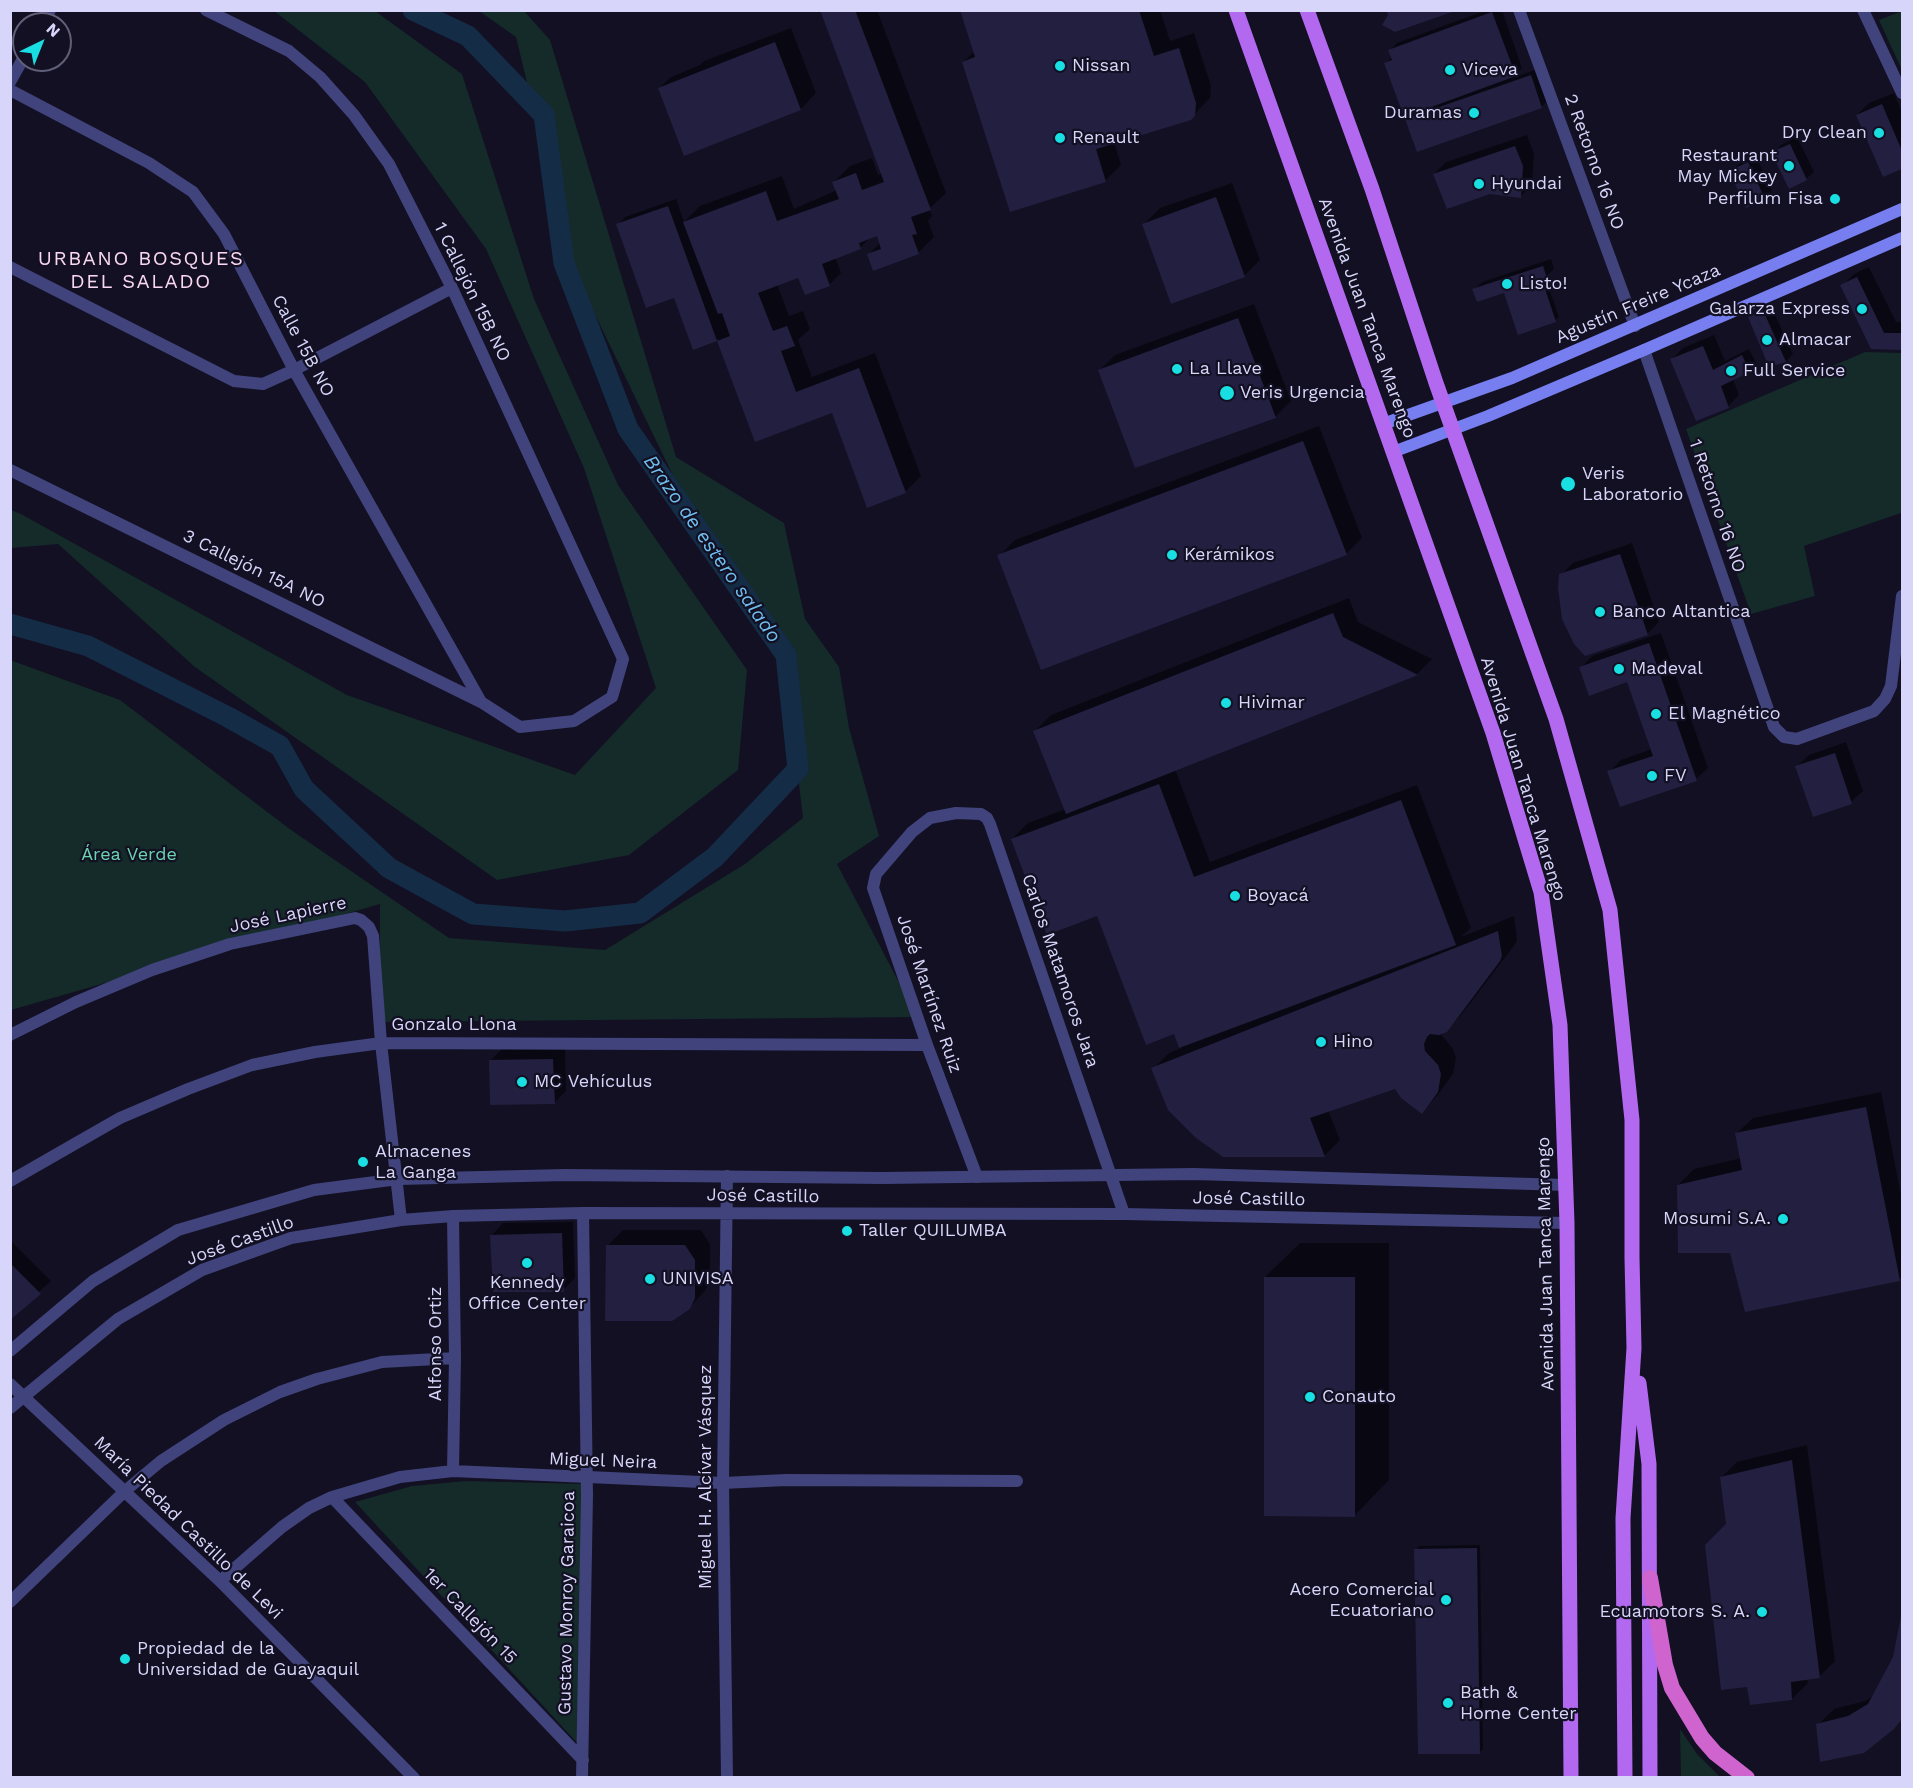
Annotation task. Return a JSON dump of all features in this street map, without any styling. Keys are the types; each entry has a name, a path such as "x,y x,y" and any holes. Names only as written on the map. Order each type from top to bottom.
{"highway":[{"path":"1650,1578 1665,1665 1672,1688 1702,1738 1715,1753 1747,1778"}],"main road":[{"name":"Avenida Juan Tanca Marengo","path":"1236,10 1493,734 1541,892 1560,1025 1566,1185 1571,1778"},
{"path":"1307,10 1372,189 1443,402 1556,719 1610,910 1632,1120 1634,1348 1623,1518 1626,1778"},
{"name":"Agustín Freire Ycaza","path":"1383,424 1512,378 1902,209"},
{"path":"1393,452 1644,350 1902,238"},
{"path":"1634,1348 1649,1464 1650,1778"}],"street":[{"name":"1 Callejón 15B NO","path":"206,10 289,51 320,76 354,115 389,164 452,288 623,659"},
{"name":"2 Retorno 16 NO","path":"1519,10 1635,326"},
{"path":"1863,10 1902,93"},
{"name":"Calle 15B NO","path":"10,90 149,163 193,192 224,234 294,370 481,702"},
{"path":"10,267 234,381 263,384 452,288"},
{"name":"1 Retorno 16 NO","path":"1644,350 1774,727 1784,738 1797,739 1874,711 1885,699 1891,686 1902,596"},
{"name":"3 Callejón 15A NO","path":"10,470 481,702 520,727 574,721 612,697 623,659"},
{"name":"Carlos Matamoros Jara","path":"912,832 930,818 956,813 981,814 987,818 1124,1214"},
{"name":"José Martínez Ruiz","path":"912,832 880,869 873,888 927,1045 977,1177"},
{"name":"José Lapierre","path":"10,1035 76,1002 152,970 231,944 355,918 367,924 373,936 381,1043 401,1220"},
{"name":"Gonzalo Llona","path":"10,1181 120,1119 219,1076 281,1058 381,1043 927,1045"},
{"name":"José Castillo","path":"10,1351 93,1281 178,1230 314,1190 398,1179 565,1176 883,1178 1194,1174 1566,1185"},
{"name":"Miguel H. Alcívar Vásquez","path":"727,1176 723,1483 727,1778"},
{"name":"José Castillo","path":"10,1408 118,1319 202,1270 291,1238 401,1220 453,1216 583,1213 1124,1214 1567,1223"},
{"name":"Gustavo Monroy Garaicoa","path":"582,1778 586,1478 583,1213"},
{"name":"Alfonso Ortiz","path":"453,1216 455,1358 453,1472"},
{"path":"10,1602 125,1491 160,1461 224,1420 280,1392 317,1379 382,1362 455,1358"},
{"name":"María Piedad Castillo de Levi","path":"10,1384 220,1581 414,1778"},
{"name":"Miguel Neira","path":"220,1581 282,1527 309,1508 332,1497 400,1477 453,1472 723,1483 795,1480 1017,1481"},
{"name":"1er Callejón 15","path":"332,1497 583,1760"}],"green space":[{"path":"274,11 375,11 462,74 534,299 618,485 747,670 738,770 629,855 497,880 195,667 58,544 11,548 11,510 347,695 575,775 656,688 584,468 486,249 365,82"},
{"name":"Área Verde","path":"479,11 524,11 550,40 676,457 784,523 805,619 839,667 849,728 879,836 837,864 917,1017 380,1022 380,904 11,1010 10,660 120,700 291,830 449,938 605,950 745,864 803,818 782,640 698,527 571,265 516,37"},
{"path":"1902,11 1902,70 1879,20"},
{"path":"1865,352 1902,353 1901,513 1804,546 1815,596 1751,614 1686,429"},
{"path":"466,1481 585,1484 581,1747 355,1502 412,1486"},
{"path":"1680,1729 1697,1754 1720,1777 1681,1777"}],"building":[{"path":"820,10 855,10 931,210 911,217 917,234 912,235 919,254 873,271 867,254 881,249 877,236 859,243 861,249 822,264 830,286 805,295 798,278 758,293 773,331 787,326 795,346 781,351 796,392 859,368 906,493 867,508 832,413 755,442 717,341 730,336 722,313 718,314 683,222 766,191 777,221 839,199 832,182 856,173 862,190 884,182"},
{"path":"960,10 1139,10 1154,56 1179,48 1196,103 1195,116 1191,120 1096,149 1106,182 1010,212 962,62 975,57"},
{"path":"1386,10 1455,11 1395,32 1382,25 1388,15"},
{"name":"Viceva","path":"1492,12 1516,76 1404,117 1384,63 1392,60 1388,50"},
{"path":"775,42 801,110 684,156 658,88"},
{"name":"Duramas","path":"1531,75 1542,108 1417,152 1405,119"},
{"name":"Dry Clean","path":"1882,104 1902,151 1902,169 1883,177 1856,115"},
{"name":"Restaurant May Mickey","path":"1790,144 1807,180 1789,189 1771,152"},
{"name":"Hyundai","path":"1515,146 1523,166 1521,198 1490,194 1447,209 1433,174"},
{"path":"1748,162 1765,199 1746,208 1729,171"},
{"path":"1216,197 1245,277 1171,304 1142,224"},
{"path":"668,206 717,341 693,350 674,298 646,308 616,224"},
{"path":"1543,266 1547,278 1542,280 1556,322 1518,335 1504,293 1477,302 1472,289"},
{"name":"Galarza Express","path":"1857,277 1884,333 1902,333 1902,350 1871,349 1840,285"},
{"name":"Almacar","path":"1763,310 1786,362 1769,367 1748,317"},
{"path":"1238,318 1276,418 1135,468 1098,370"},
{"path":"1703,346 1713,370 1742,355 1750,372 1721,386 1729,408 1696,421 1670,359"},
{"name":"Kerámikos","path":"1303,441 1347,555 1041,670 997,555"},
{"name":"Banco Altantica","path":"1620,554 1648,635 1585,656 1574,644 1562,619 1558,588 1559,574"},
{"name":"Hivimar","path":"1333,613 1343,637 1418,675 1066,814 1033,731"},
{"path":"1649,643 1697,781 1620,807 1607,771 1653,756 1627,682 1589,696 1579,667"},
{"path":"1835,753 1852,804 1813,817 1795,766"},
{"name":"Boyacá","path":"1159,784 1194,877 1401,800 1456,945 1179,1048 1174,1034 1146,1045 1097,916 1047,935 1011,839"},
{"name":"Hino","path":"1498,931 1502,956 1500,961 1447,1032 1439,1035 1430,1034 1424,1044 1425,1051 1438,1065 1441,1074 1438,1092 1422,1114 1401,1098 1395,1089 1310,1118 1325,1157 1223,1157 1196,1138 1168,1110 1151,1068"},
{"name":"MC Vehículus","path":"553,1059 555,1104 490,1105 489,1060"},
{"name":"Mosumi S.A.","path":"1866,1107 1900,1281 1745,1312 1730,1253 1678,1253 1677,1185 1742,1170 1735,1133"},
{"name":"Kennedy Office Center","path":"562,1233 564,1292 493,1292 490,1235"},
{"name":"UNIVISA","path":"606,1245 685,1245 695,1260 695,1298 690,1309 672,1321 605,1321"},
{"path":"10,1263 41,1294 10,1320"},
{"name":"Conauto","path":"1264,1277 1355,1277 1355,1517 1264,1516"},
{"name":"Ecuamotors S. A.","path":"1792,1460 1820,1678 1791,1682 1792,1700 1750,1705 1747,1687 1721,1690 1705,1545 1726,1524 1720,1477"},
{"path":"1477,1548 1480,1754 1418,1754 1414,1549"},
{"path":"1901,1616 1902,1719 1894,1729 1864,1753 1820,1762 1816,1724 1848,1716 1868,1704 1893,1657"}],"waterway":[{"name":"Brazo de estero salado","path":"10,624 88,646 280,746 304,789 389,868 473,914 565,921 640,913 715,857 798,769 786,655 628,429 564,263 544,115 468,36 413,10"}],"place":[{"name":"Nissan","path":"1060,66"},
{"name":"Viceva","path":"1450,70"},
{"name":"Duramas","path":"1474,113"},
{"name":"Dry Clean","path":"1879,133"},
{"name":"Renault","path":"1060,138"},
{"name":"Restaurant May Mickey","path":"1789,166"},
{"name":"Hyundai","path":"1479,184"},
{"name":"Perfilum Fisa","path":"1835,199"},
{"name":"Listo!","path":"1507,284"},
{"name":"Galarza Express","path":"1862,309"},
{"name":"Almacar","path":"1767,340"},
{"name":"La Llave","path":"1177,369"},
{"name":"Full Service","path":"1731,371"},
{"name":"Veris Urgencia","path":"1227,393"},
{"name":"Veris Laboratorio","path":"1568,484"},
{"name":"Kerámikos","path":"1172,555"},
{"name":"Banco Altantica","path":"1600,612"},
{"name":"Madeval","path":"1619,669"},
{"name":"Hivimar","path":"1226,703"},
{"name":"El Magnético","path":"1656,714"},
{"name":"FV","path":"1652,776"},
{"name":"Boyacá","path":"1235,896"},
{"name":"Hino","path":"1321,1042"},
{"name":"MC Vehículus","path":"522,1082"},
{"name":"Almacenes La Ganga","path":"363,1162"},
{"name":"Mosumi S.A.","path":"1783,1219"},
{"name":"Taller QUILUMBA","path":"847,1231"},
{"name":"Kennedy Office Center","path":"527,1263"},
{"name":"UNIVISA","path":"650,1279"},
{"name":"Conauto","path":"1310,1397"},
{"name":"Acero Comercial Ecuatoriano","path":"1446,1600"},
{"name":"Ecuamotors S. A.","path":"1762,1612"},
{"name":"Propiedad de la Universidad de Guayaquil","path":"125,1659"},
{"name":"Bath & Home Center","path":"1448,1703"}],"district":[{"name":"URBANO BOSQUES DEL SALADO","path":"141,270"}]}
